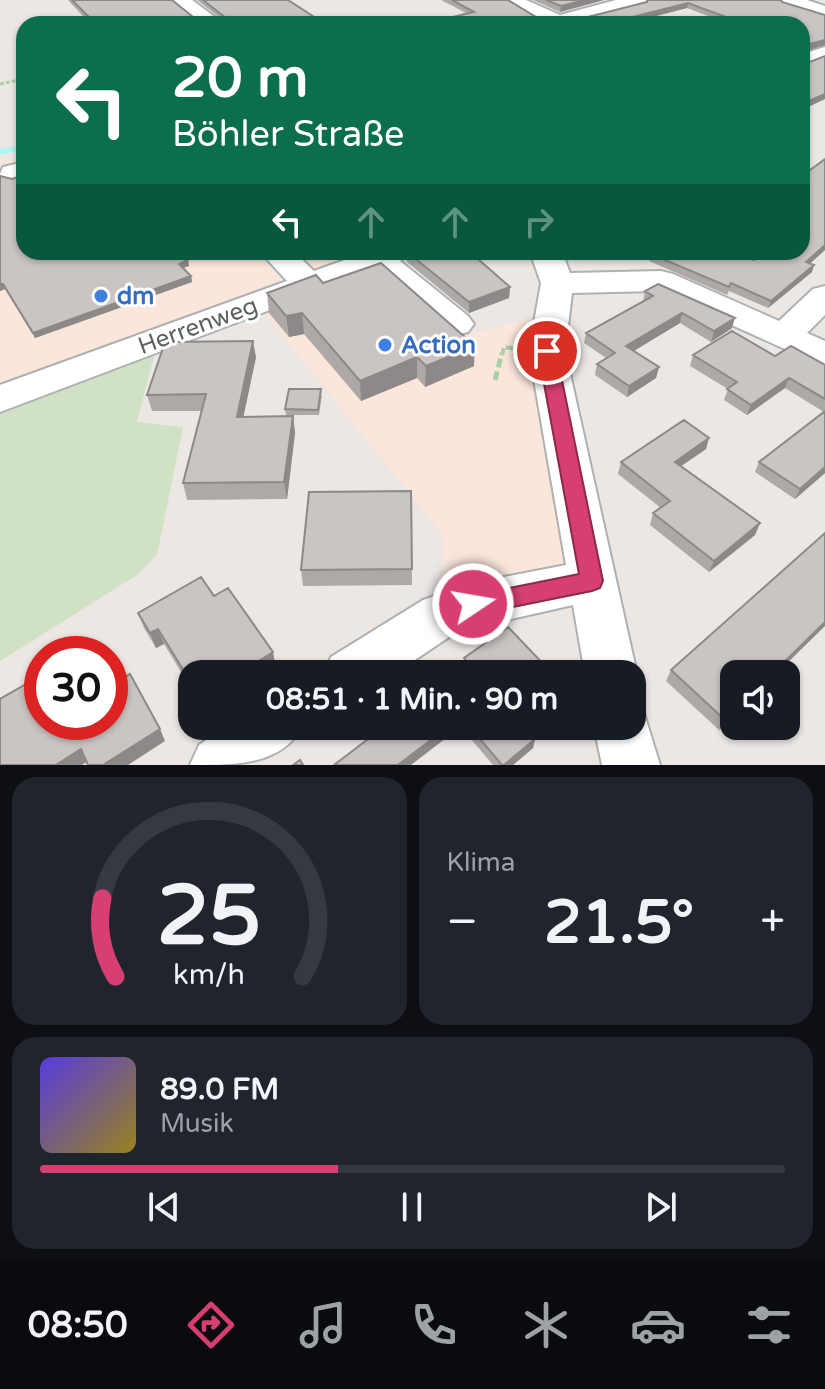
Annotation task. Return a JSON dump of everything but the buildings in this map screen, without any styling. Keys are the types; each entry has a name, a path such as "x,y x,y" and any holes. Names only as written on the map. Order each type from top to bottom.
{"street":[{"path":"180,0 203,16"},
{"path":"511,0 540,16"},
{"path":"579,16 638,0"},
{"path":"788,0 825,12"},
{"path":"284,260 309,285"},
{"name":"Herrenweg","path":"0,399 374,260"},
{"path":"392,260 456,324"},
{"path":"608,660 547,351 552,267 661,281 825,355"},
{"path":"784,335 825,296"},
{"path":"372,660 441,615 473,604 592,581"},
{"path":"219,765 255,740"},
{"path":"625,740 631,765"}],"shaded area":[{"path":"16,160 16,260 394,260 463,336 537,317 573,571 445,628 442,534 263,311 0,405 0,163"}],"green space":[{"path":"156,348 137,422 183,427 157,555 137,575 40,636 24,636 24,646 0,661 0,405"}],"waterway":[{"path":"0,152 16,149"}],"place":[{"name":"dm","path":"101,296"},
{"name":"Action","path":"385,345"}],"route":[{"path":"473,604 592,581 547,351"}]}
